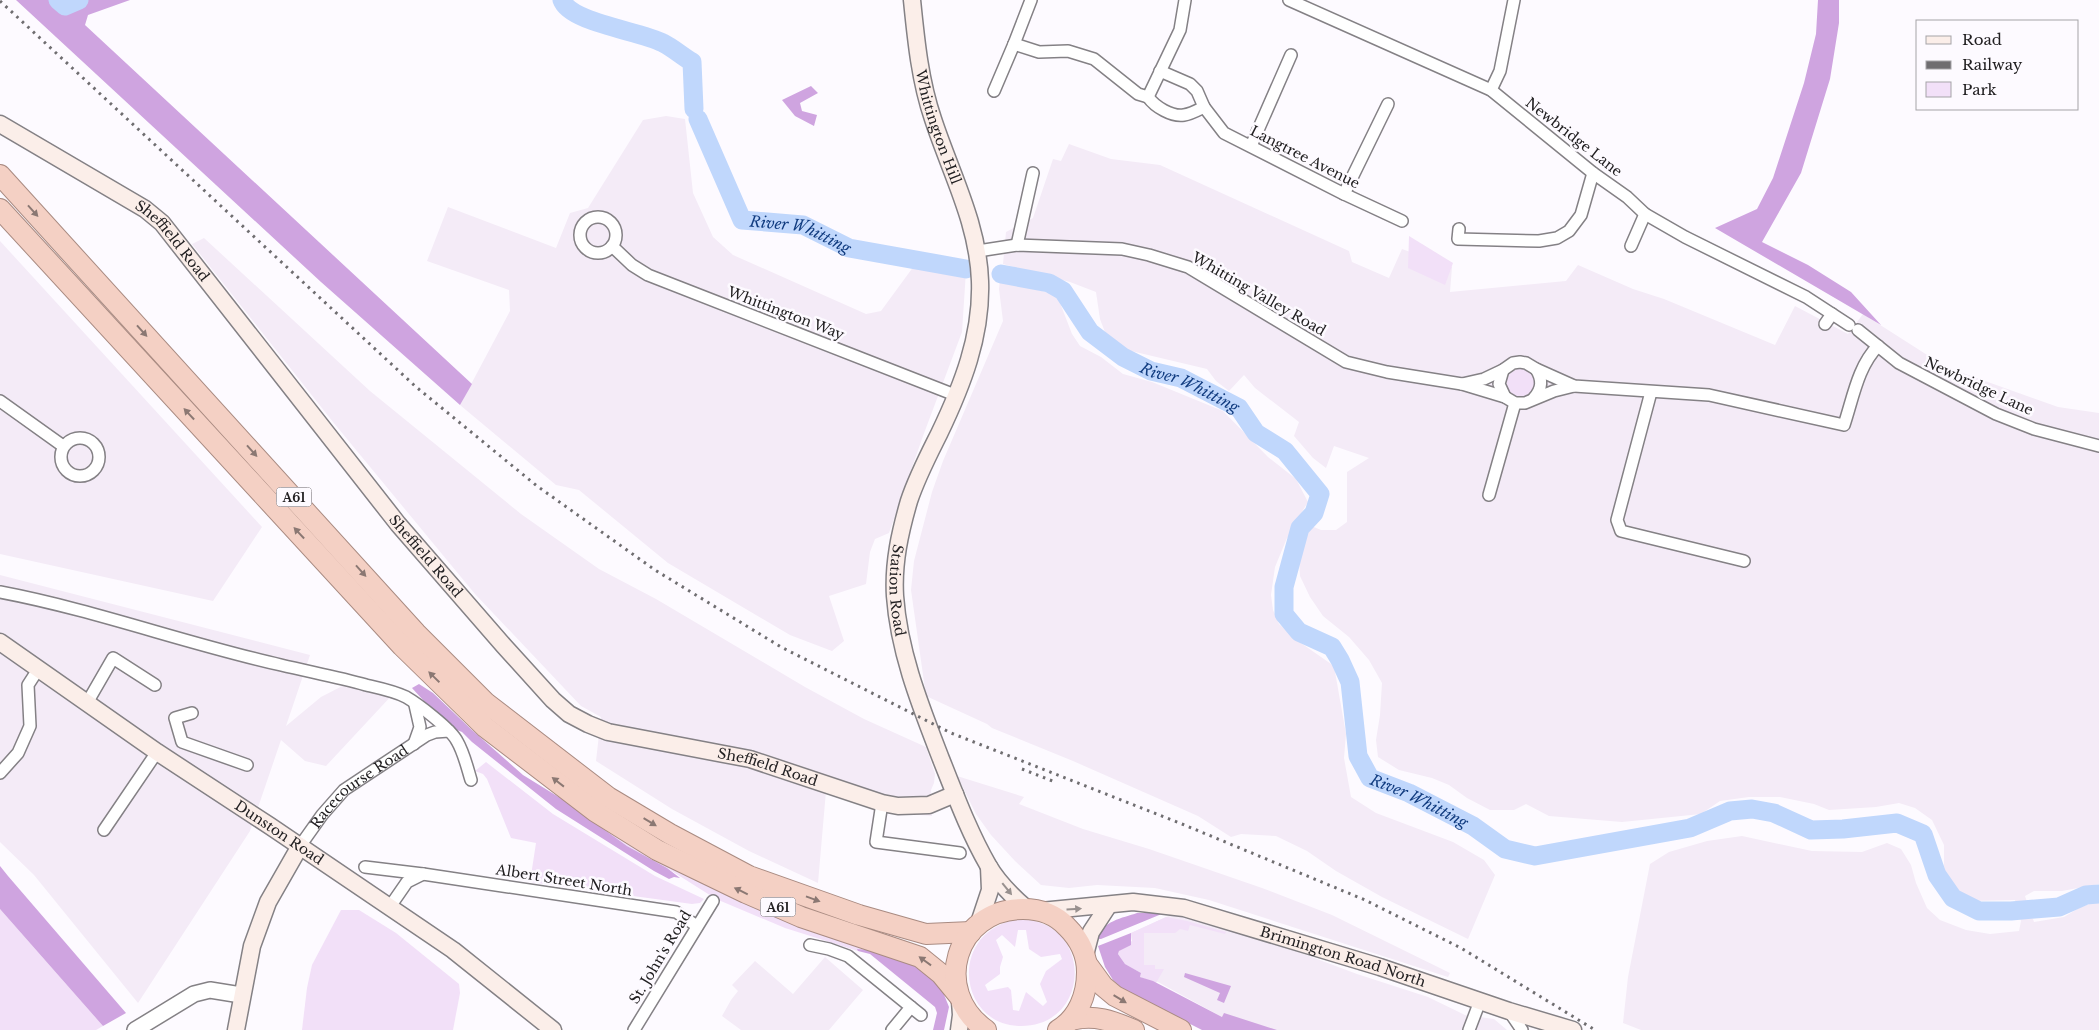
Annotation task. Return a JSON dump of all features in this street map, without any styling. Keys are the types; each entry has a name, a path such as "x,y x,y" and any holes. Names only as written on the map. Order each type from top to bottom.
{"highway":[{"name":"A61","path":"0,175 416,633 486,703 608,797 670,834 749,876 859,915 926,934 975,927"},
{"name":"A61","path":"0,209 402,646 485,727 596,812 657,850 801,918 920,957 942,974 959,998"},
{"path":"986,1030 968,1015 959,998 956,984 956,965 961,948 975,927 991,915 1003,911 1034,910 1056,917 1075,935 1086,960 1103,986 1115,996 1181,1030"},
{"path":"1065,1026 1081,1004 1087,984 1086,960"},
{"path":"1065,1026 1084,1017 1095,1017 1108,1019 1134,1030"}],"main road":[{"name":"Whittington Hill","path":"912,0 916,42 932,118 964,199 978,251"},
{"name":"Sheffield Road","path":"0,124 145,209 162,223 398,524 504,646 553,700 569,714 608,732 750,760 882,803 898,806 929,805 955,794"},
{"name":"Station Road","path":"978,251 980,298 974,346 955,395 923,464 910,500 896,550 894,573 898,625 916,695 955,794 989,867 1014,897 1034,910"},
{"name":"Dunston Road","path":"0,642 162,756 300,846 453,950 553,1030"},
{"name":"Racecourse Road","path":"236,1030 241,995 252,946 268,902 300,846"},
{"name":"Station Road","path":"975,927 990,890 989,867"},
{"name":"Brimington Road North","path":"1034,910 1108,906 1134,902 1184,908 1380,967 1509,1011 1574,1030"},
{"path":"1086,960 1091,932 1108,906"},
{"path":"959,998 961,1014 959,1030"}],"street":[{"path":"994,91 1031,0"},
{"path":"1148,97 1180,30 1186,0"},
{"name":"Newbridge Lane","path":"1289,0 1491,90 1593,173 1627,197 1645,214 1685,237 1806,297 1853,327 1899,363 1996,414 2034,429 2099,446"},
{"path":"1491,90 1500,71 1514,0"},
{"path":"1014,44 1039,52 1068,51 1094,59 1138,94 1148,97 1153,103 1173,114 1184,115 1204,107"},
{"path":"1251,146 1291,55"},
{"name":"Langtree Avenue","path":"1160,71 1190,84 1204,107 1224,133 1344,194 1402,221"},
{"path":"1344,194 1388,104"},
{"path":"1017,245 1033,173"},
{"path":"1459,229 1458,239 1539,241 1557,238 1568,231 1581,215 1593,173"},
{"path":"1631,246 1645,214"},
{"name":"Whitting Valley Road","path":"978,251 1017,245 1122,249 1180,265 1346,362 1428,380 1462,384 1504,397 1515,403 1525,404 1554,390 1574,386 1709,394 1844,425 1859,376 1869,355 1878,346"},
{"name":"Whittington Way","path":"612,246 632,265 648,275 955,395"},
{"path":"1824,324 1832,314"},
{"name":"Whitting Valley Road","path":"1462,384 1484,379 1508,366 1520,362 1526,363 1574,386"},
{"path":"1534,398 1541,388 1540,375 1536,369"},
{"path":"1503,370 1499,384 1504,397"},
{"path":"1651,392 1618,520 1621,531 1744,561"},
{"path":"0,401 64,446"},
{"path":"1489,495 1515,403"},
{"path":"0,592 47,601 190,642 352,681 407,698 415,705 426,710 456,739 472,780"},
{"path":"87,703 114,658 155,685"},
{"path":"0,773 18,753 30,726 28,685 39,668"},
{"path":"414,744 420,727 415,705"},
{"path":"182,742 175,718 192,713"},
{"name":"Racecourse Road","path":"300,846 322,815 344,790 435,732 449,731"},
{"path":"104,830 162,756 182,742"},
{"path":"182,742 247,765"},
{"path":"882,803 876,842 941,845 960,853"},
{"name":"Albert Street North","path":"365,867 676,912 697,926"},
{"path":"389,908 407,882 423,874"},
{"name":"St. John's Road","path":"634,1030 713,900"},
{"path":"810,945 848,956 921,1015"},
{"path":"135,1030 194,994 210,990 241,995"},
{"path":"1469,1030 1480,1001"},
{"path":"892,1030 911,1007"},
{"path":"1509,1011 1522,1030"}],"shaded area":[{"path":"16,0 130,0 88,15 85,25 472,384 460,405 321,282"},
{"path":"1818,0 1839,0 1839,23 1830,79 1801,173 1762,242 1808,265 1851,292 1881,325 1715,228 1757,209 1773,178 1804,83 1816,34"},
{"path":"811,86 818,93 800,103 802,111 817,115 814,126 795,116 782,100"},
{"path":"666,116 685,119 693,193 713,237 733,255 866,314 881,311 922,255 966,271 962,332 889,533 875,539 870,552 866,584 829,596 844,641 832,651 790,635 668,563 579,490 556,485 460,405 510,311 509,290 427,261 448,207 556,248 570,213 588,208 643,120"},
{"path":"1069,144 1111,159 1160,165 1349,251 1352,262 1389,278 1402,249 1452,267 1450,292 1566,281 1578,265 1633,289 1664,299 1775,345 1795,306 1848,334 1863,314 1946,367 2058,407 2099,413 2099,884 2062,891 2034,891 2025,896 2034,922 2064,917 2079,908 2099,900 2099,1030 1641,1030 1623,1023 1628,977 1650,864 1669,852 1707,841 1742,836 1812,851 1862,852 1887,843 1901,849 1911,865 1916,883 1927,908 1940,920 1966,930 1990,934 2019,931 2021,921 2015,900 1970,901 1955,889 1947,881 1944,866 1944,845 1932,820 1915,808 1899,803 1876,807 1829,810 1814,804 1780,797 1749,797 1720,801 1701,814 1622,822 1549,816 1526,804 1514,810 1490,810 1467,798 1449,785 1432,778 1399,770 1378,757 1376,740 1382,683 1369,660 1349,637 1323,616 1310,597 1300,576 1299,558 1304,538 1291,535 1287,538 1275,567 1271,595 1273,610 1279,624 1298,641 1334,666 1346,734 1344,758 1351,797 1376,813 1453,842 1484,860 1495,875 1468,939 1382,897 1336,871 1307,851 1276,836 1241,834 1231,837 1198,816 992,728 926,696 911,590 914,561 932,492 943,461 1003,321 999,289 1000,280 1057,295 1072,334 1080,346 1101,357 1123,374 1152,382 1223,411 1268,457 1296,479 1308,502 1297,520 1321,530 1336,530 1347,522 1347,472 1369,458 1334,446 1326,468 1313,458 1294,436 1299,422 1255,388 1244,375 1229,391 1216,381 1207,369 1127,350 1108,340 1100,319 1096,292 1070,282 1003,264 1006,232 1033,218 1053,159 1061,161"},
{"path":"204,238 370,391 521,514 599,569 656,599 805,687 864,719 926,747 935,774 931,790 932,816 892,813 826,791 818,883 749,851 672,809 596,761 601,717 581,706 475,594 333,422 192,244"},
{"path":"0,241 262,527 213,601 0,554"},
{"path":"0,575 310,655 286,726 321,697 352,681 394,693 326,766 305,761 281,740 250,831 138,1003 34,875 0,842"},
{"path":"419,684 433,693 523,775 591,817 591,820 627,846 667,868 680,878 674,877 669,879 654,871 556,809 462,732 447,726 412,688"},
{"path":"957,776 1024,797 1019,804 1083,829 1149,849 1262,888 1332,915 1450,973 1448,977 1209,900 1155,888 1097,885 1069,888 1041,885 991,835 976,814"},
{"path":"0,866 126,1013 103,1026 0,909"},
{"path":"1137,913 1164,913 1098,939 1103,928 1108,924"},
{"path":"1175,913 1247,933 1357,974 1428,997 1465,1015 1494,1019 1507,1030 1255,1030 1222,1017 1125,964 1132,941 1131,933"},
{"path":"1131,933 1131,945 1119,951 1118,954 1125,964 1141,973 1140,977 1153,981 1222,1017 1224,1013 1277,1030 1202,1030 1125,991 1113,980 1105,967 1098,946"},
{"path":"857,949 884,951 916,964 941,987 949,1007 944,1030 933,1030 937,1013 935,1007 870,954 858,951"},
{"path":"825,957 863,990 829,1030 741,1030 722,1016 738,991 732,985 755,961 793,994"},
{"path":"1185,973 1231,986 1224,1003 1217,1000 1220,993 1184,977"}],"green space":[{"path":"1409,236 1453,263 1445,285 1408,268"},
{"path":"1521,369 1531,373 1535,383 1531,393 1521,397 1511,393 1507,383 1511,373"},
{"path":"486,762 553,814 655,876 704,899 700,903 692,904 530,882 536,843 511,838 487,779 483,774 475,771"},
{"path":"591,820 884,951 858,949 858,951 785,928 716,899 667,868 627,846"},
{"path":"0,909 103,1026 96,1030 0,1030"},
{"path":"341,910 359,910 396,933 459,984 460,993 453,1030 302,1030 312,965"},
{"path":"1166,917 1226,932 1225,934 1190,925 1188,931 1180,929 1175,933 1144,933 1144,965 1155,965 1155,969 1164,969 1156,983 1140,977 1141,973 1125,964 1118,954 1119,951 1132,941 1131,933"},
{"path":"1019,919 1044,924 1061,936 1071,953 1075,973 1071,992 1061,1009 1044,1021 1021,1026 1000,1022 984,1011 973,995 969,977 971,958 980,940 996,927","holes":["1018,930 1026,930 1029,949 1041,957 1060,954 1062,959 1046,971 1040,984 1047,1002 1043,1006 1026,992 1019,1011 1013,1010 1011,990 1008,987 988,991 985,985 1000,974 1003,957 996,940 1002,935 1015,947"]}],"waterway":[{"name":"River Whitting","path":"58,0 65,6 79,0"},
{"name":"River Whitting","path":"562,0 568,8 578,15 607,26 653,39 667,45 692,62 694,109"},
{"name":"River Whitting","path":"698,119 742,220 803,225 849,248 966,269"},
{"name":"River Whitting","path":"1001,274 1049,283 1063,291 1090,332 1123,357 1151,371 1181,378 1239,408 1256,433 1285,451 1320,494 1314,513 1300,528 1284,587 1284,614 1299,632 1332,647 1340,660 1350,682 1358,756 1370,778 1409,793 1473,826 1505,849 1535,856 1690,828 1730,811 1752,809 1774,813 1811,830 1843,829 1897,823 1923,834 1937,875 1953,898 1979,911 2011,911 2059,907 2086,895 2099,894"}],"railway":[{"path":"0,1 415,386 537,486 655,570 781,647 951,733 1182,824 1365,900 1461,948 1595,1030"},
{"path":"1022,769 1055,782"}]}
